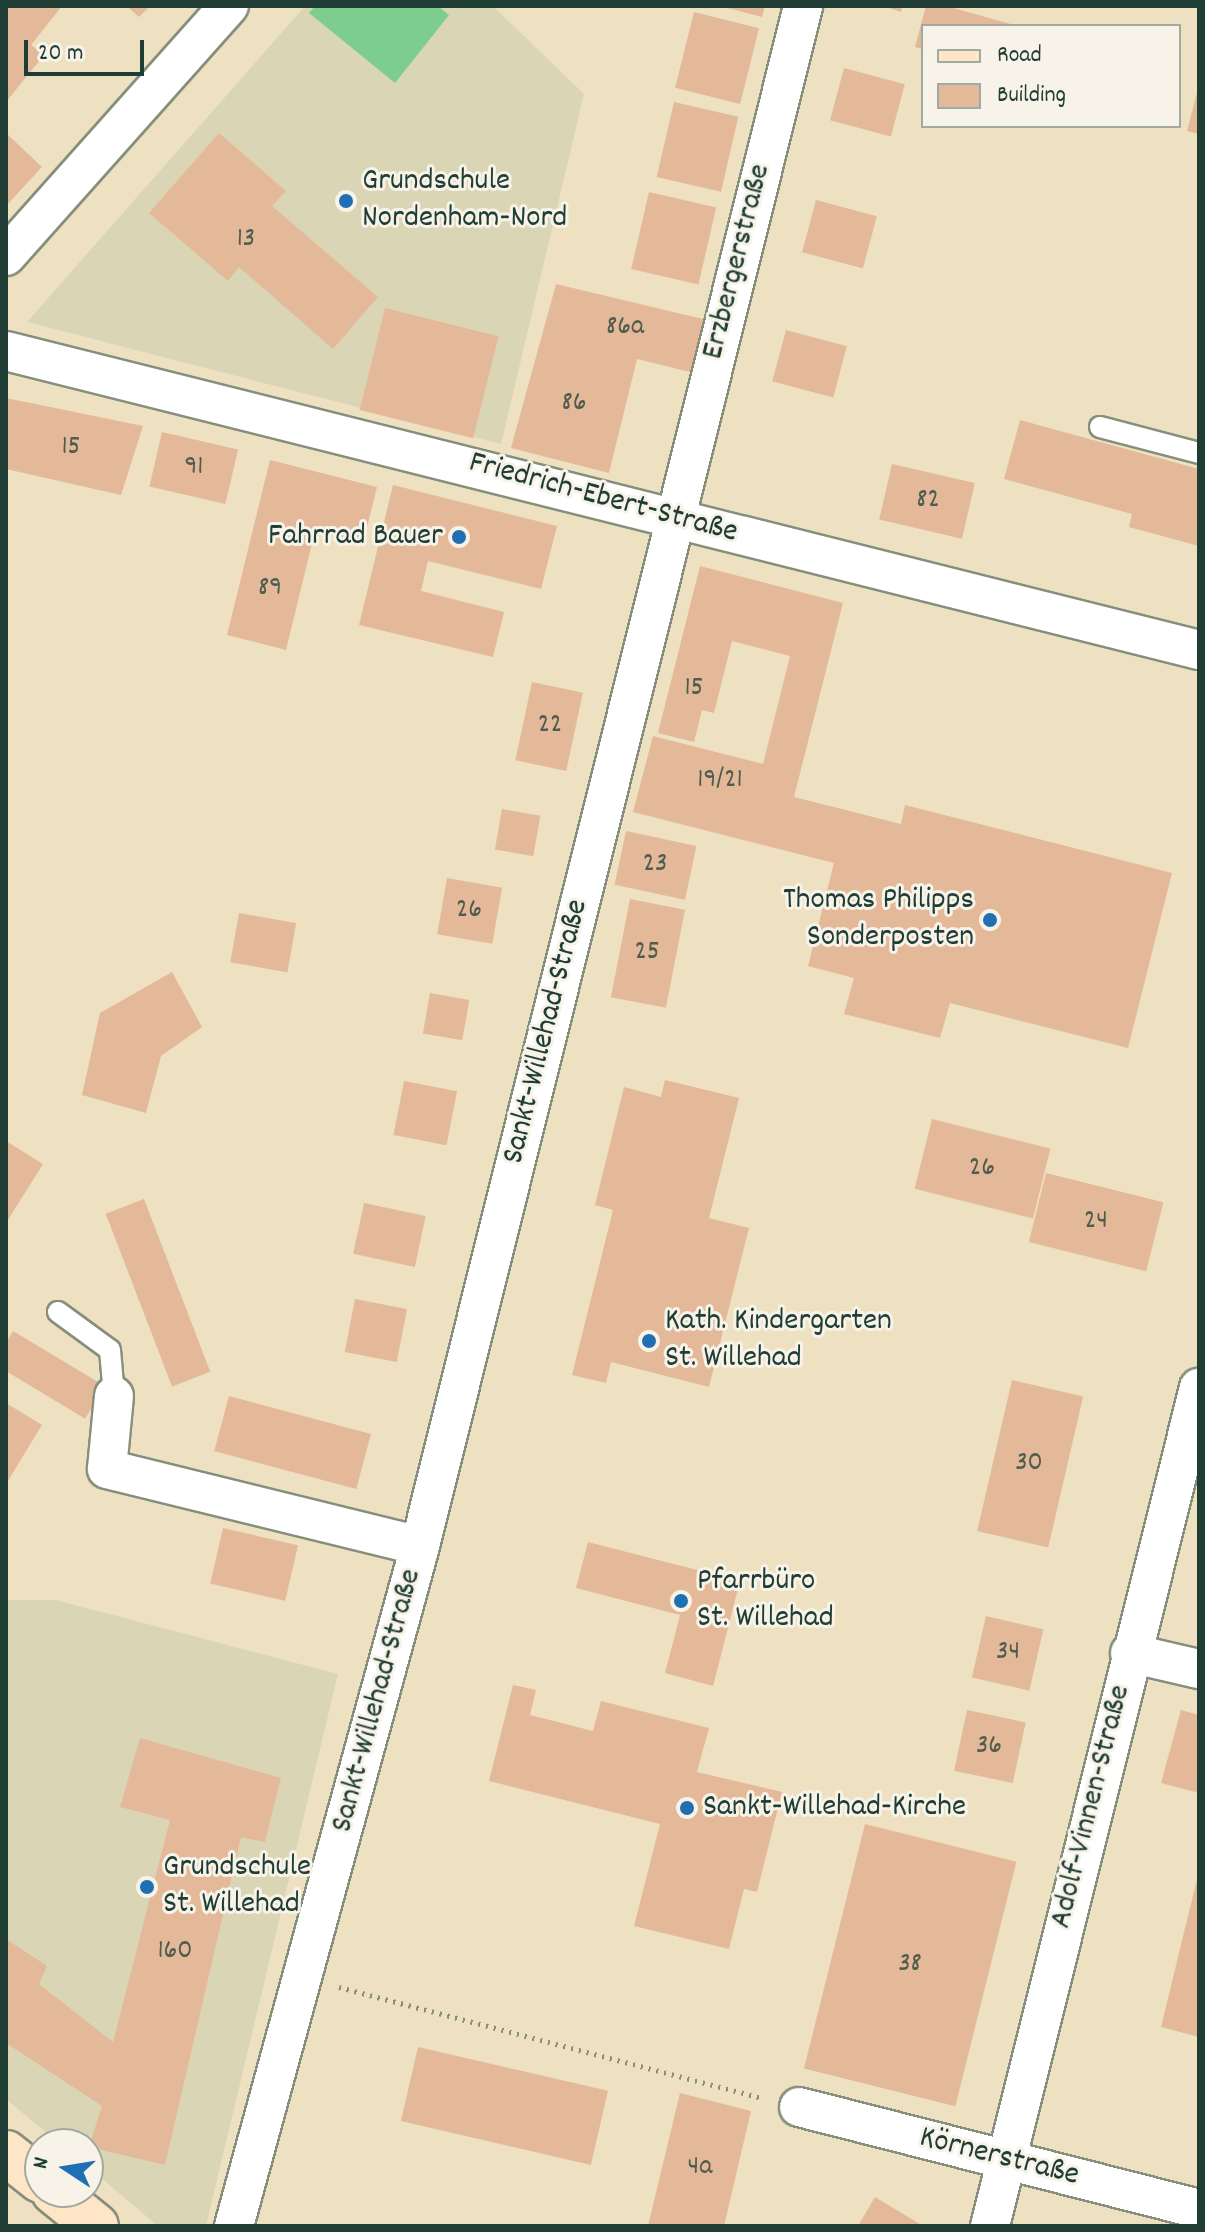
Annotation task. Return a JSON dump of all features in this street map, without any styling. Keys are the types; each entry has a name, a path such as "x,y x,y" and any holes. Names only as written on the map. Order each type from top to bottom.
{"street":[{"path":"6,256 229,6"},
{"name":"Erzbergerstraße","path":"674,517 803,6"},
{"name":"Friedrich-Ebert-Straße","path":"6,351 1199,650"},
{"name":"Sankt-Willehad-Straße","path":"234,2226 420,1546 674,517"},
{"name":"Adolf-Vinnen-Straße","path":"990,2226 1130,1653 1199,1388"},
{"name":"Sankt-Willehad-Straße","path":"114,1396 107,1469 420,1546"},
{"path":"1130,1653 1199,1669"},
{"name":"Körnerstraße","path":"799,2107 1199,2209"},
{"path":"6,2153 24,2167"},
{"path":"74,2208 96,2226"}],"lane":[{"path":"1100,427 1199,453"},
{"path":"58,1312 110,1350 114,1396"}],"path":[{"path":"302,1977 799,2107"}],"shaded area":[{"name":"Grundschule Nordenham-Nord","path":"305,6 493,6 584,94 501,444 27,322"},
{"name":"Grundschule St. Willehad","path":"6,1600 56,1600 338,1674 206,2226 158,2226 104,2180 104,2128 41,2128 6,2099"}],"green space":[{"path":"315,6 438,6 449,15 395,83 309,13"}],"building":[{"path":"6,6 62,6 31,45 44,55 6,102"},
{"path":"127,6 150,6 139,17"},
{"path":"720,6 765,6 762,17"},
{"path":"883,6 902,6 901,12"},
{"path":"926,6 946,6 1011,24 921,24"},
{"path":"694,12 759,28 740,104 675,88"},
{"path":"921,25 921,48 915,47"},
{"path":"844,68 905,84 891,136 830,120"},
{"path":"1199,89 1199,134 1187,131"},
{"path":"674,102 738,117 721,192 657,177"},
{"path":"6,133 42,167 6,206"},
{"path":"219,133 286,191 272,206 378,297 333,349 239,267 228,281 149,213"},
{"path":"649,192 716,208 698,284 631,269"},
{"path":"816,200 877,216 863,268 802,252"},
{"path":"556,284 707,320 694,373 637,359 609,473 511,448"},
{"path":"385,308 499,336 473,438 360,410"},
{"path":"786,330 847,346 833,397 772,381"},
{"path":"6,398 143,426 121,495 6,469"},
{"path":"1020,420 1199,469 1199,546 1129,527 1132,514 1004,479"},
{"path":"162,432 238,450 225,504 149,487"},
{"path":"270,460 377,487 363,543 315,531 286,650 227,635"},
{"path":"892,464 975,483 962,539 879,520"},
{"path":"393,485 557,526 541,589 428,561 421,591 504,612 493,657 359,625"},
{"name":"Thomas Philipps Sonderposten","path":"700,566 843,603 794,797 901,824 905,805 1172,873 1128,1048 950,1003 940,1038 844,1014 854,978 808,966 834,863 633,812 653,736 763,764 790,656 732,641 714,713 702,710 694,742 658,733"},
{"path":"532,682 583,693 566,771 515,760"},
{"path":"502,809 540,816 533,856 495,849"},
{"path":"626,831 696,846 685,900 615,885"},
{"path":"447,878 502,888 492,944 437,934"},
{"path":"630,899 685,910 666,1008 611,997"},
{"path":"239,913 296,923 287,972 230,962"},
{"path":"172,972 202,1027 161,1056 146,1113 82,1095 100,1013"},
{"path":"430,993 469,1000 462,1040 423,1033"},
{"path":"665,1080 739,1098 709,1218 749,1228 709,1387 611,1362 606,1383 572,1375 613,1210 595,1205 624,1087 661,1097"},
{"path":"404,1081 457,1091 447,1145 394,1135"},
{"path":"932,1119 1050,1149 1033,1218 915,1189"},
{"path":"6,1141 43,1164 6,1223"},
{"path":"1046,1173 1163,1202 1146,1271 1029,1242"},
{"path":"144,1199 210,1372 172,1386 106,1214"},
{"path":"364,1203 426,1216 415,1267 353,1254"},
{"path":"355,1299 407,1309 397,1362 345,1352"},
{"path":"13,1331 105,1386 85,1419 6,1371 6,1343"},
{"path":"1012,1380 1083,1396 1048,1547 977,1531"},
{"path":"229,1396 371,1434 356,1489 214,1451"},
{"path":"6,1403 42,1425 6,1484"},
{"path":"223,1528 298,1545 285,1601 210,1584"},
{"name":"Pfarrbüro St. Willehad","path":"588,1542 740,1581 713,1686 665,1673 680,1615 576,1588"},
{"path":"986,1616 1043,1629 1029,1691 972,1677"},
{"name":"Sankt-Willehad-Kirche","path":"513,1685 536,1690 530,1715 593,1731 601,1701 709,1728 697,1772 782,1792 757,1892 744,1889 729,1949 634,1926 660,1824 489,1781"},
{"path":"967,1710 1026,1722 1013,1783 954,1771"},
{"path":"1181,1710 1199,1715 1199,1793 1161,1783"},
{"path":"140,1738 281,1778 265,1842 241,1837 165,2165 104,2151 104,2128 95,2128 102,2106 6,2043 6,1939 47,1966 39,1984 113,2042 170,1820 120,1807"},
{"path":"865,1824 1016,1862 955,2106 804,2069"},
{"path":"1199,1875 1199,2037 1161,2027"},
{"path":"418,2047 608,2091 591,2165 401,2121"},
{"path":"680,2093 751,2111 724,2226 648,2226"},
{"path":"875,2197 923,2226 858,2226"}],"place":[{"name":"Grundschule Nordenham-Nord","path":"346,201"},
{"name":"Fahrrad Bauer","path":"459,537"},
{"name":"Thomas Philipps Sonderposten","path":"990,920"},
{"name":"Kath. Kindergarten St. Willehad","path":"649,1341"},
{"name":"Pfarrbüro St. Willehad","path":"681,1601"},
{"name":"Sankt-Willehad-Kirche","path":"687,1808"},
{"name":"Grundschule St. Willehad","path":"147,1887"}]}
